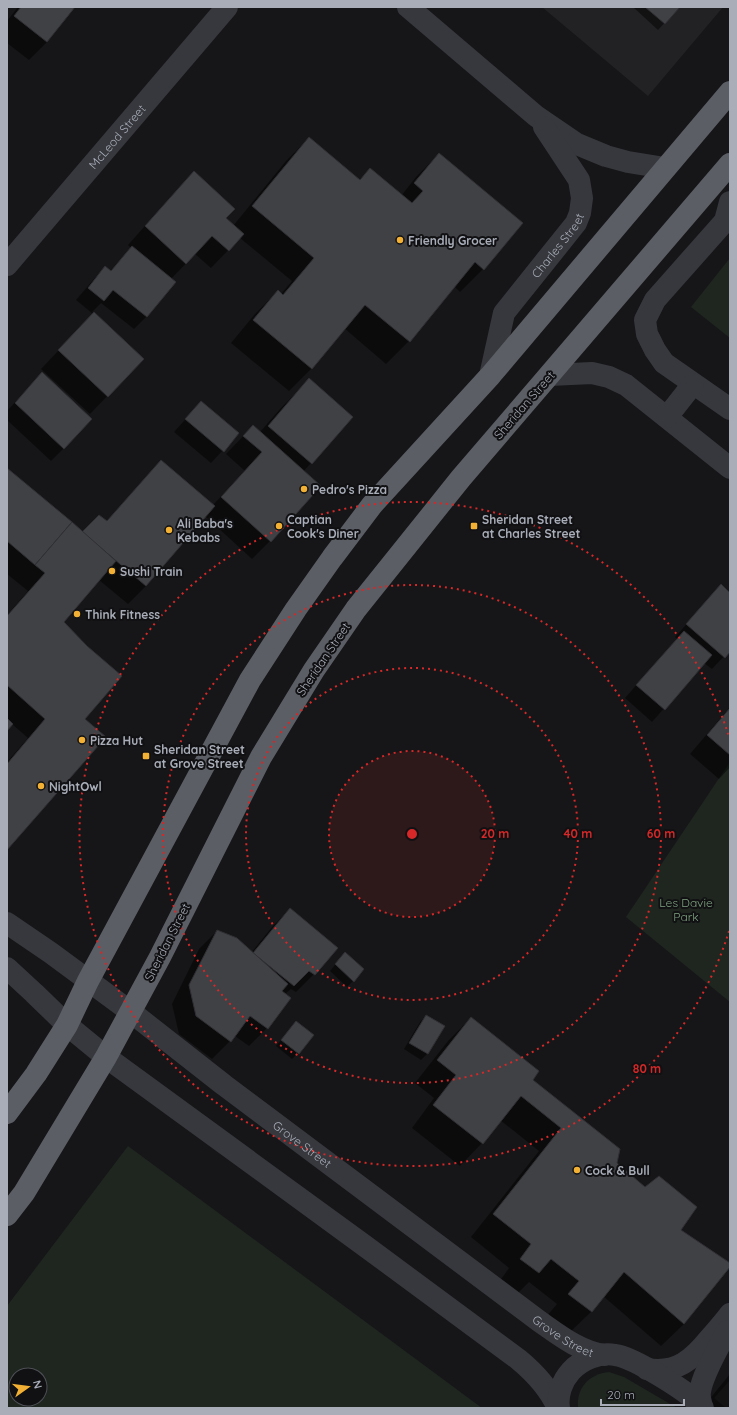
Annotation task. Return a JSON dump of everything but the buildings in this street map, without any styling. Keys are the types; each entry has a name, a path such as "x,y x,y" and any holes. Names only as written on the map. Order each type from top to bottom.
{"highway":[{"path":"7,1113 36,1074 67,1025 88,981 250,680 296,609 332,558 372,505 490,376 730,92"},
{"name":"Sheridan Street","path":"7,1215 24,1193 132,1012 260,757 314,670 356,609 461,478 730,164"}],"street":[{"name":"McLeod Street","path":"7,265 227,7"},
{"name":"Charles Street","path":"408,7 536,116 577,144 606,156 665,168"},
{"name":"Charles Street","path":"490,376 504,314 576,223 580,214 582,198 579,180 536,116"},
{"path":"730,202 725,221 655,300 645,320 647,334 664,363 730,409"},
{"path":"550,375 592,373 609,377 626,385 730,468"},
{"path":"667,418 693,384"},
{"name":"Grove Street","path":"7,923 132,1012 224,1086 539,1321 581,1348 592,1353 622,1357 647,1369 690,1396 703,1408"},
{"path":"7,968 67,1025 106,1057 532,1370 546,1386 559,1408"},
{"path":"647,1369 666,1369 684,1364 700,1350 730,1314"},
{"path":"703,1408 699,1396 700,1389 710,1364 730,1325"},
{"path":"559,1408 558,1402 560,1393 569,1373 586,1360 604,1355"}],"shaded area":[{"path":"542,7 723,7 648,96"},
{"path":"730,1380 730,1408 726,1408 714,1398"}],"green space":[{"path":"730,258 730,338 691,307"},
{"name":"Les Davie Park","path":"730,762 730,1002 626,917"},
{"path":"128,1146 482,1408 7,1408 7,1306"},
{"path":"609,1372 624,1377 677,1408 578,1408 579,1394 585,1383 595,1376"}],"place":[{"name":"Friendly Grocer","path":"400,240"},
{"name":"Pedro's Pizza","path":"304,489"},
{"name":"Captian Cook's Diner","path":"279,526"},
{"name":"Sheridan Street at Charles Street","path":"474,526"},
{"name":"Ali Baba's Kebabs","path":"169,530"},
{"name":"Sushi Train","path":"112,571"},
{"name":"Think Fitness","path":"77,614"},
{"name":"Pizza Hut","path":"82,740"},
{"name":"Sheridan Street at Grove Street","path":"146,756"},
{"name":"NightOwl","path":"41,786"},
{"name":"Cock & Bull","path":"577,1170"}]}
